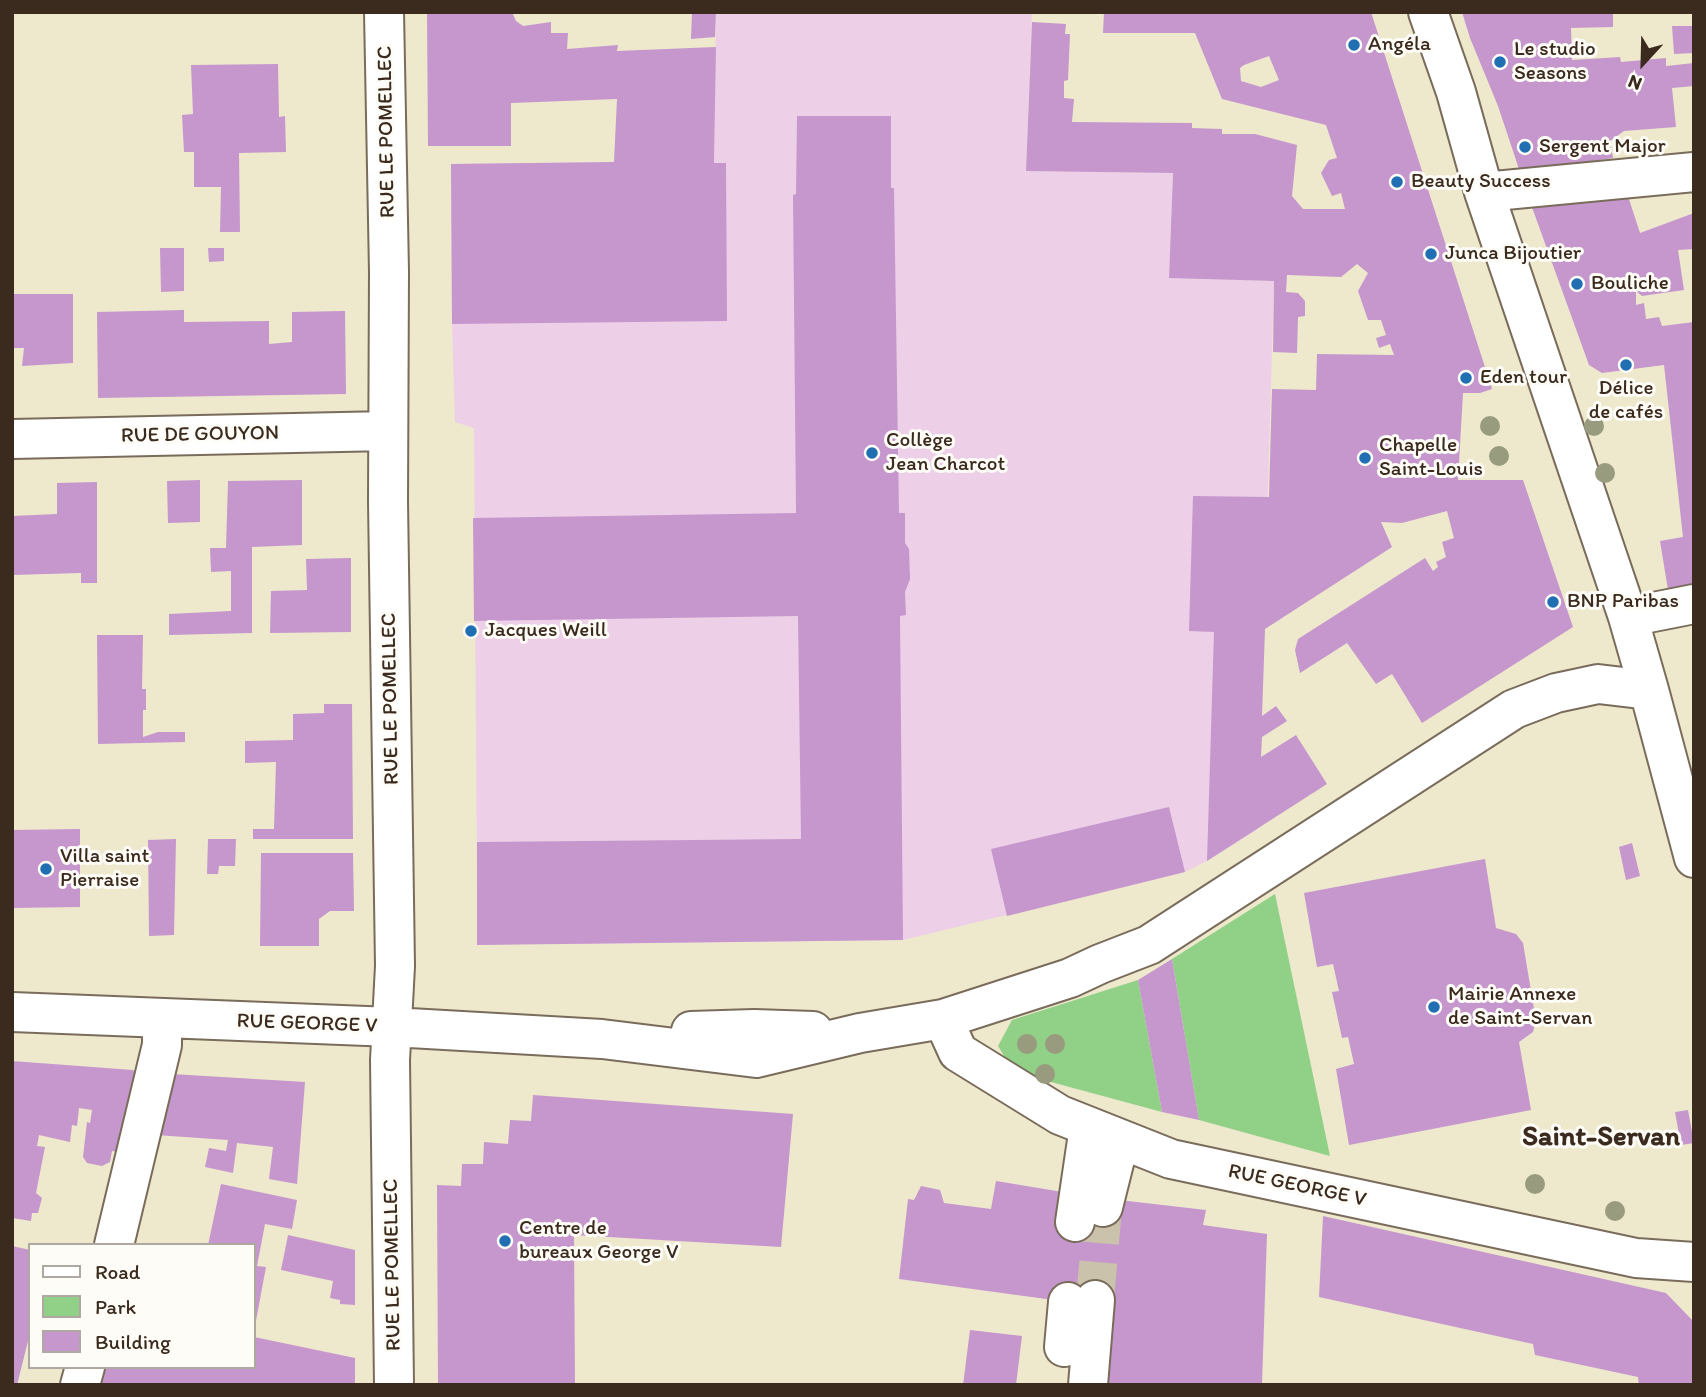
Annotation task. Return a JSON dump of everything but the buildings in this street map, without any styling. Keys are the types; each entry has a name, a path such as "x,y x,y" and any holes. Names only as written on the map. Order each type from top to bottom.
{"street":[{"name":"RUE LE POMELLEC","path":"384,12 395,966 390,1059 394,1385"},
{"path":"1428,12 1456,92 1484,192 1628,617 1691,842"},
{"path":"1484,192 1694,172"},
{"name":"RUE DE GOUYON","path":"12,439 388,431"},
{"path":"1628,617 1694,604"},
{"name":"RUE GEORGE V","path":"12,1012 392,1027 602,1039 681,1031 754,1028 860,1032 943,1019 1070,978 1149,945 1514,709 1556,693 1598,684 1649,690"},
{"path":"114,1243 162,1045 162,1018"},
{"name":"RUE GEORGE V","path":"943,1019 958,1052 1060,1115 1171,1159 1636,1258 1694,1262"},
{"path":"1089,1214 1105,1133"},
{"path":"1064,1347 1082,1301 1088,1385"}],"shaded area":[{"name":"Collège Jean Charcot","path":"716,12 1032,12 1026,170 1173,173 1169,277 1274,281 1258,829 1207,861 1185,872 903,940 578,944 477,894 474,428 455,422 451,164 714,163"}],"green space":[{"path":"1275,894 1330,1156 1199,1120 1172,959"},
{"path":"1138,980 1162,1112 1014,1072 998,1046 1012,1020"}],"tunnel":[{"path":"1095,1300 1103,1207"}],"place":[{"name":"Angéla","path":"1354,45"},
{"name":"Le studio Seasons","path":"1500,62"},
{"name":"Sergent Major","path":"1525,147"},
{"name":"Beauty Success","path":"1397,182"},
{"name":"Junca Bijoutier","path":"1431,254"},
{"name":"Bouliche","path":"1577,284"},
{"name":"Délice de cafés","path":"1626,365"},
{"name":"Eden tour","path":"1466,378"},
{"name":"Collège Jean Charcot","path":"872,453"},
{"name":"Chapelle Saint-Louis","path":"1365,458"},
{"name":"BNP Paribas","path":"1553,602"},
{"name":"Jacques Weill","path":"471,631"},
{"name":"Villa saint Pierraise","path":"46,869"},
{"name":"Mairie Annexe de Saint-Servan","path":"1434,1007"},
{"name":"Centre de bureaux George V","path":"505,1241"}],"district":[{"name":"Saint-Servan","path":"1601,1138"}]}
